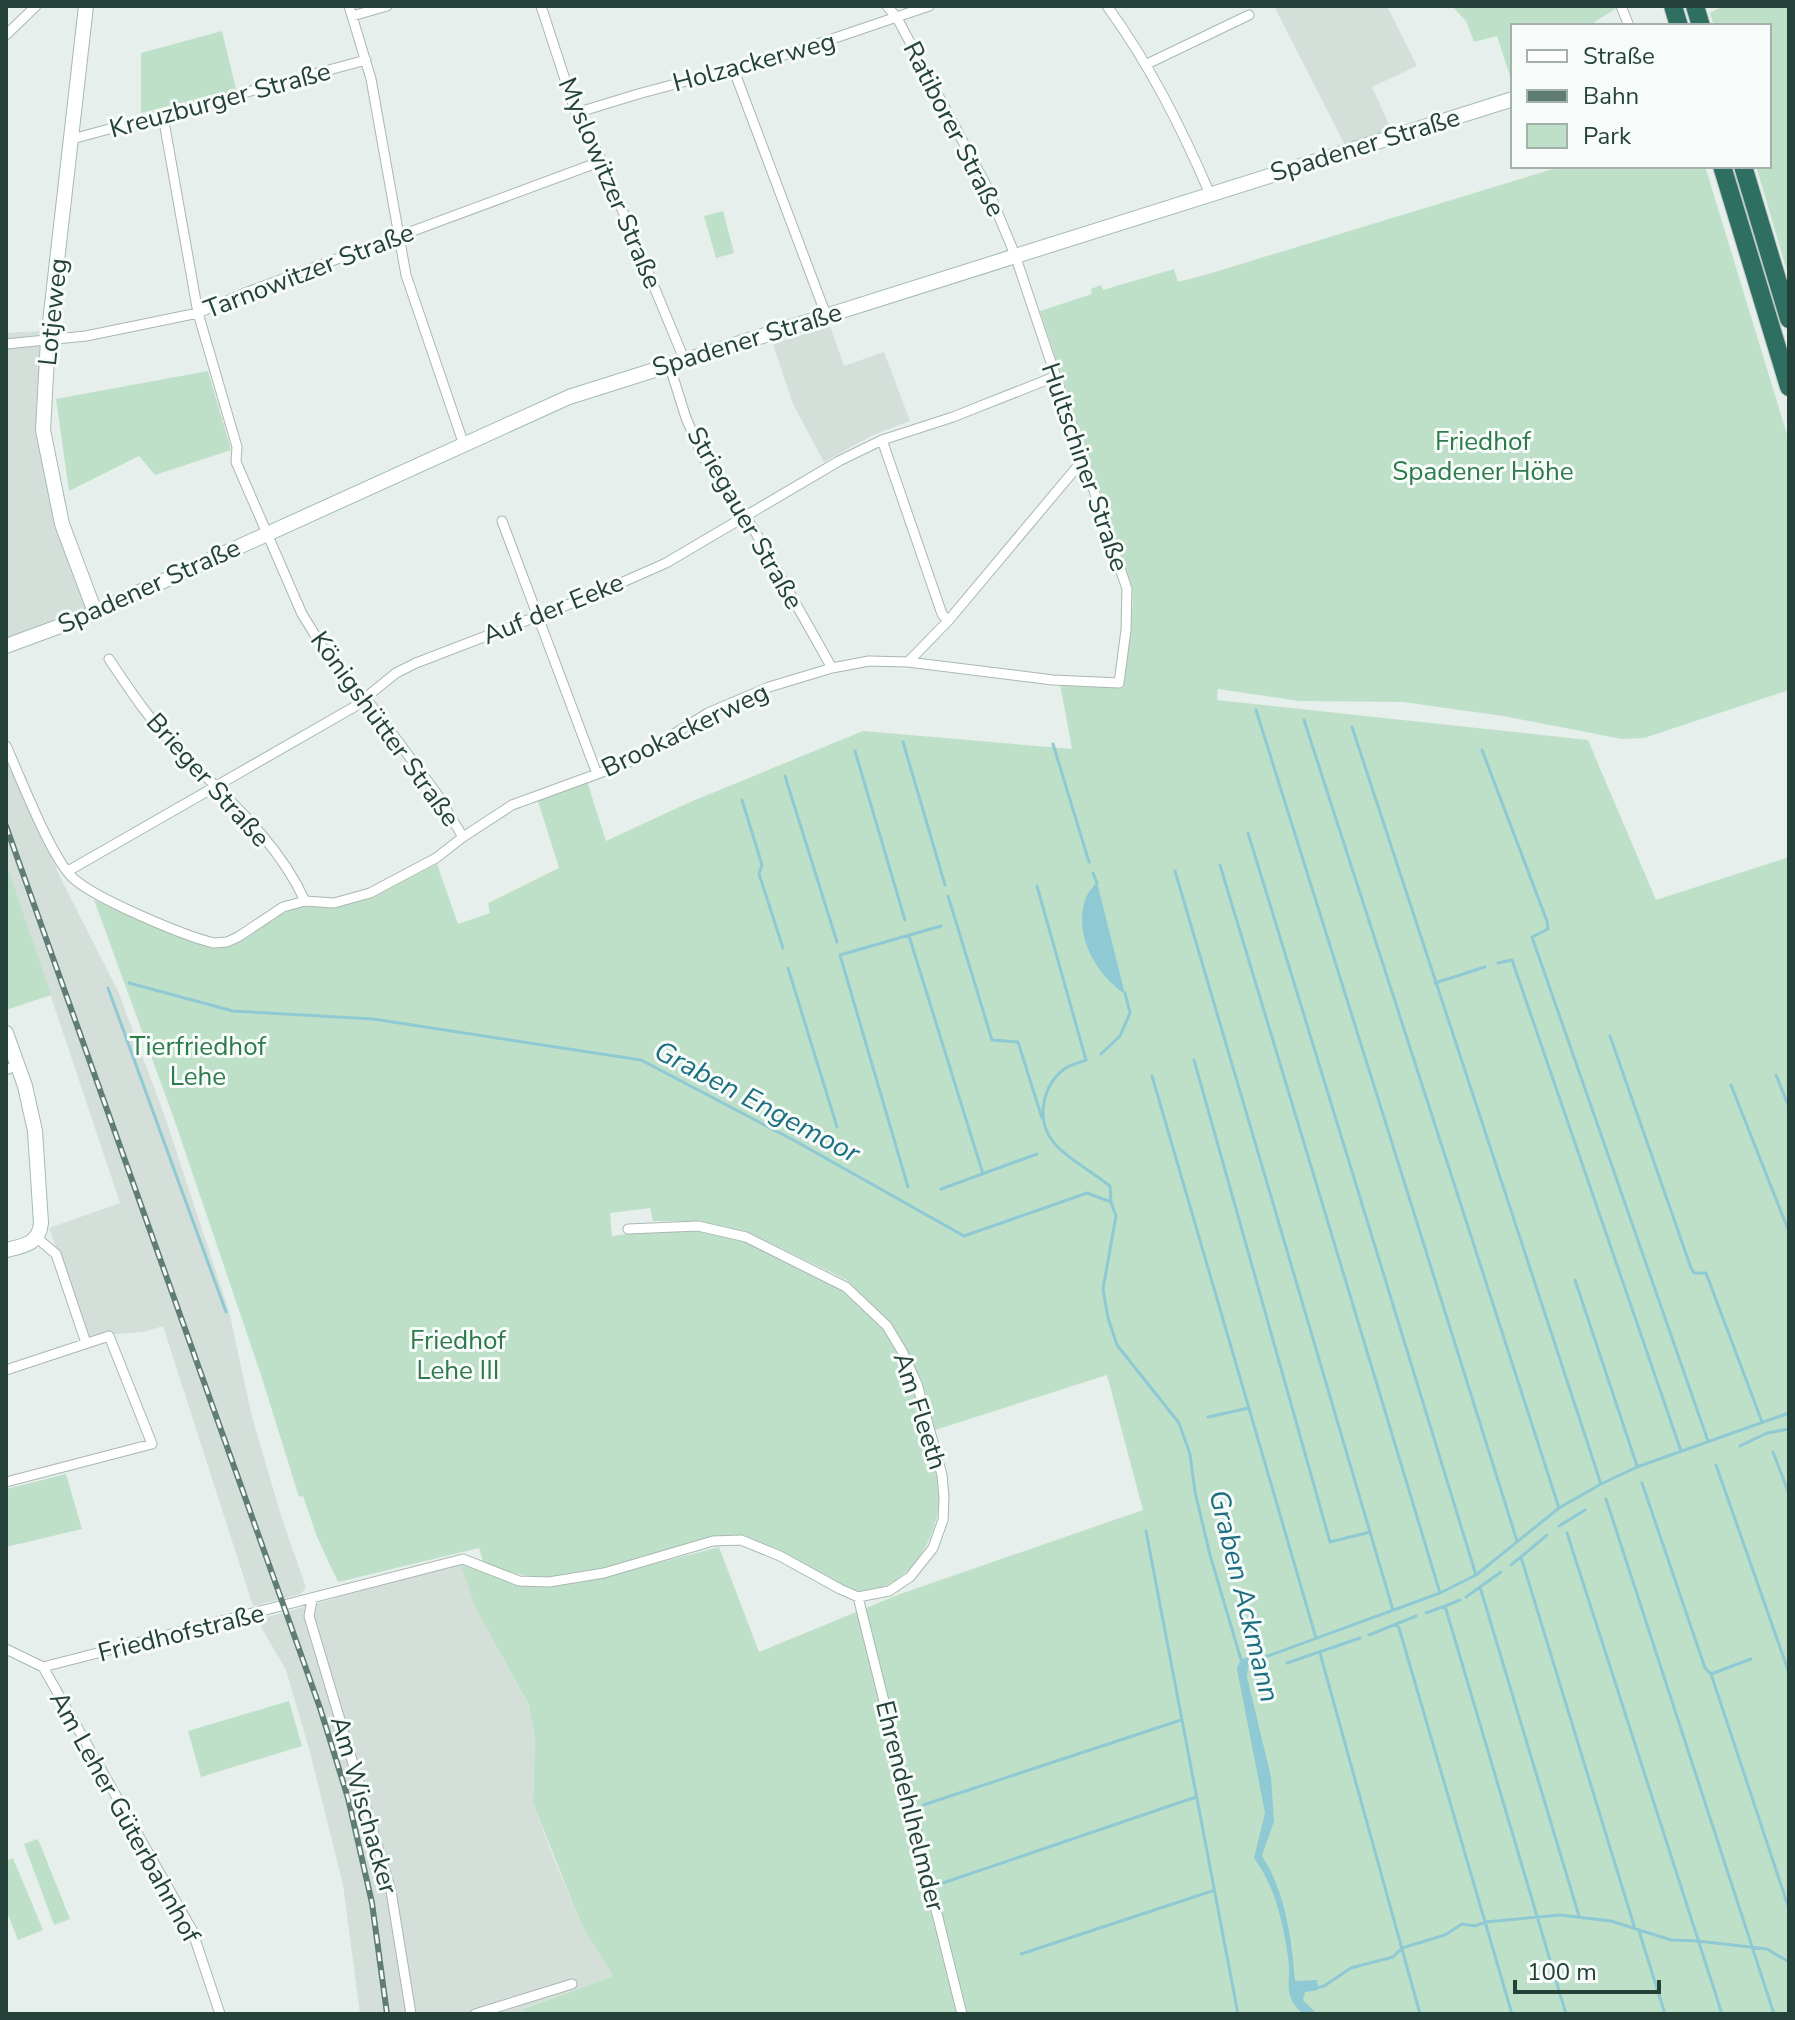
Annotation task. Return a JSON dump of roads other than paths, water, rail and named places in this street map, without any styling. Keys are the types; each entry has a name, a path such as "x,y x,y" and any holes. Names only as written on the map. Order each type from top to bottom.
{"highway":[{"path":"1723,168 1789,387"},
{"path":"1744,168 1789,319"}],"street":[{"path":"6,35 36,6"},
{"name":"Lotjeweg","path":"86,6 48,340 43,430 62,524 95,612"},
{"path":"387,6 351,11 366,60 406,275 464,445"},
{"name":"Myslowitzer Straße","path":"541,6 576,113 602,161 684,359"},
{"name":"Ratiborer Straße","path":"887,6 897,18 986,185 1015,255"},
{"name":"Holzackerweg","path":"576,113 802,50 929,6"},
{"path":"1107,6 1147,64 1183,131 1210,194"},
{"path":"1674,24 1704,6"},
{"path":"1147,64 1249,15"},
{"name":"Kreuzburger Straße","path":"72,139 366,60"},
{"path":"733,68 826,315"},
{"name":"Spadener Straße","path":"6,646 95,612 569,397 1511,100"},
{"name":"Königshütter Straße","path":"163,116 198,313 237,447 236,462 265,534 302,614 336,669 364,697 437,794 463,837"},
{"name":"Tarnowitzer Straße","path":"6,344 86,336 198,313 602,161"},
{"name":"Hultschiner Straße","path":"1015,255 1127,589 1126,630 1119,683"},
{"name":"Striegauer Straße","path":"669,364 686,418 703,457 753,528 832,668"},
{"name":"Auf der Eeke","path":"68,871 354,707 396,673 666,563 839,461 882,440 953,417 1054,377"},
{"path":"882,440 942,614 948,621"},
{"path":"908,662 948,621 1077,467 1084,465"},
{"path":"502,521 597,774"},
{"name":"Brieger Straße","path":"109,659 147,714 261,834 296,881 305,901"},
{"name":"Brookackerweg","path":"68,871 75,880 117,904 214,943 227,942 283,907 305,901 334,903 370,893 433,860 512,805 627,763 708,713 769,687 832,668 869,661 908,662 1053,680 1119,683"},
{"path":"6,746 51,843 68,871"},
{"path":"6,1033 12,1067 35,1131 41,1223 37,1238 29,1245 6,1250"},
{"name":"Am Fleeth","path":"628,1229 698,1226 746,1237 846,1287 887,1326 917,1384 930,1429 942,1475 943,1520 933,1548 910,1577 889,1591 858,1597"},
{"path":"37,1238 56,1254 86,1343"},
{"path":"6,1354 8,1369 109,1336 152,1444 6,1482"},
{"path":"312,1600 463,1559 519,1581 549,1582 604,1573 713,1541 741,1540 780,1556 858,1597"},
{"name":"Ehrendehlhelmder","path":"858,1597 962,2014"},
{"name":"Friedhofstraße","path":"43,1667 312,1600"},
{"name":"Am Wischacker","path":"312,1600 309,1616 391,1891 411,2014"},
{"path":"6,1649 43,1667"},
{"name":"Am Leher Güterbahnhof","path":"43,1667 192,1930 220,2014"},
{"path":"475,2014 572,1984"}],"water":[{"path":"1097,882 1125,994 1096,965 1085,939 1082,911 1087,896"},
{"path":"1257,1656 1259,1662 1248,1667 1247,1677 1271,1777 1274,1821 1262,1856 1276,1884 1286,1916 1295,1981 1317,1980 1318,1990 1305,1992 1303,2000 1317,2014 1303,2014 1292,2000 1281,1918 1273,1893 1254,1858 1265,1813 1237,1669 1244,1658"}],"waterway":[{"path":"1256,710 1517,1541"},
{"path":"1304,720 1559,1508"},
{"path":"1352,727 1601,1484"},
{"path":"903,742 945,885"},
{"path":"1053,744 1089,862"},
{"path":"1482,750 1547,921 1548,929 1532,937 1708,1441"},
{"path":"855,751 905,920"},
{"path":"785,776 837,942"},
{"path":"742,800 762,865 759,874 783,948"},
{"path":"1248,833 1476,1575"},
{"path":"1220,865 1440,1593"},
{"path":"1175,871 1393,1610"},
{"path":"1093,873 1097,883"},
{"name":"Graben Ackmann","path":"1037,886 1086,1060 1065,1068 1050,1086 1044,1105 1045,1126 1061,1150 1110,1186 1116,1216 1103,1289 1108,1318 1117,1345 1179,1423 1190,1454 1195,1492 1210,1555 1242,1663"},
{"path":"948,896 992,1040 1018,1042 1042,1118"},
{"path":"908,1187 840,955 941,926"},
{"path":"909,936 983,1174"},
{"path":"1498,963 1512,960 1681,1451"},
{"path":"1435,983 1485,967"},
{"path":"788,968 837,1127"},
{"name":"Graben Engemoor","path":"129,983 233,1011 373,1019 641,1060 797,1142 964,1236 1087,1193 1111,1202"},
{"path":"108,988 226,1312"},
{"path":"1101,1054 1120,1036 1130,1013 1125,993"},
{"path":"1610,1036 1691,1268 1694,1273 1706,1273 1762,1422"},
{"path":"1194,1060 1330,1542 1370,1532"},
{"path":"1776,1075 1789,1107"},
{"path":"1152,1076 1316,1638"},
{"path":"1731,1085 1789,1232"},
{"path":"941,1189 1037,1154"},
{"path":"1575,1280 1637,1466"},
{"path":"1208,1417 1249,1408"},
{"path":"1257,1660 1440,1593 1476,1575 1559,1508 1601,1484 1637,1467 1789,1413"},
{"path":"1740,1446 1767,1433 1789,1429"},
{"path":"1773,1452 1789,1494"},
{"path":"1716,1465 1789,1673"},
{"path":"1642,1483 1705,1668 1711,1674 1789,1909"},
{"path":"1606,1499 1774,2014"},
{"path":"1559,1526 1585,1510"},
{"path":"1146,1531 1238,2014"},
{"path":"1567,1533 1722,2014"},
{"path":"1521,1557 1547,1535"},
{"path":"1511,1565 1521,1557 1635,1929"},
{"path":"1466,1597 1501,1572"},
{"path":"1480,1587 1579,1916"},
{"path":"1445,1606 1460,1600"},
{"path":"1426,1613 1445,1606 1566,2014"},
{"path":"1369,1635 1416,1616"},
{"path":"1395,1624 1399,1628 1512,2014"},
{"path":"1287,1663 1360,1638"},
{"path":"1320,1653 1420,2014"},
{"path":"1711,1674 1751,1659"},
{"path":"923,1805 1181,1720"},
{"path":"937,1885 1196,1797"},
{"path":"1021,1954 1212,1891"},
{"path":"1316,1988 1351,1968 1393,1957 1402,1948 1445,1935 1462,1924 1475,1926 1485,1922 1560,1915 1611,1921 1671,1940 1767,1949 1789,1962"},
{"path":"1639,1931 1665,2014"}],"railway":[{"path":"6,826 320,1708 348,1798 372,1903 387,2014"}],"park label":[{"name":"Friedhof Spadener Höhe","path":"1483,456"},
{"name":"Tierfriedhof Lehe","path":"198,1061"},
{"name":"Friedhof Lehe III","path":"458,1355"}]}
